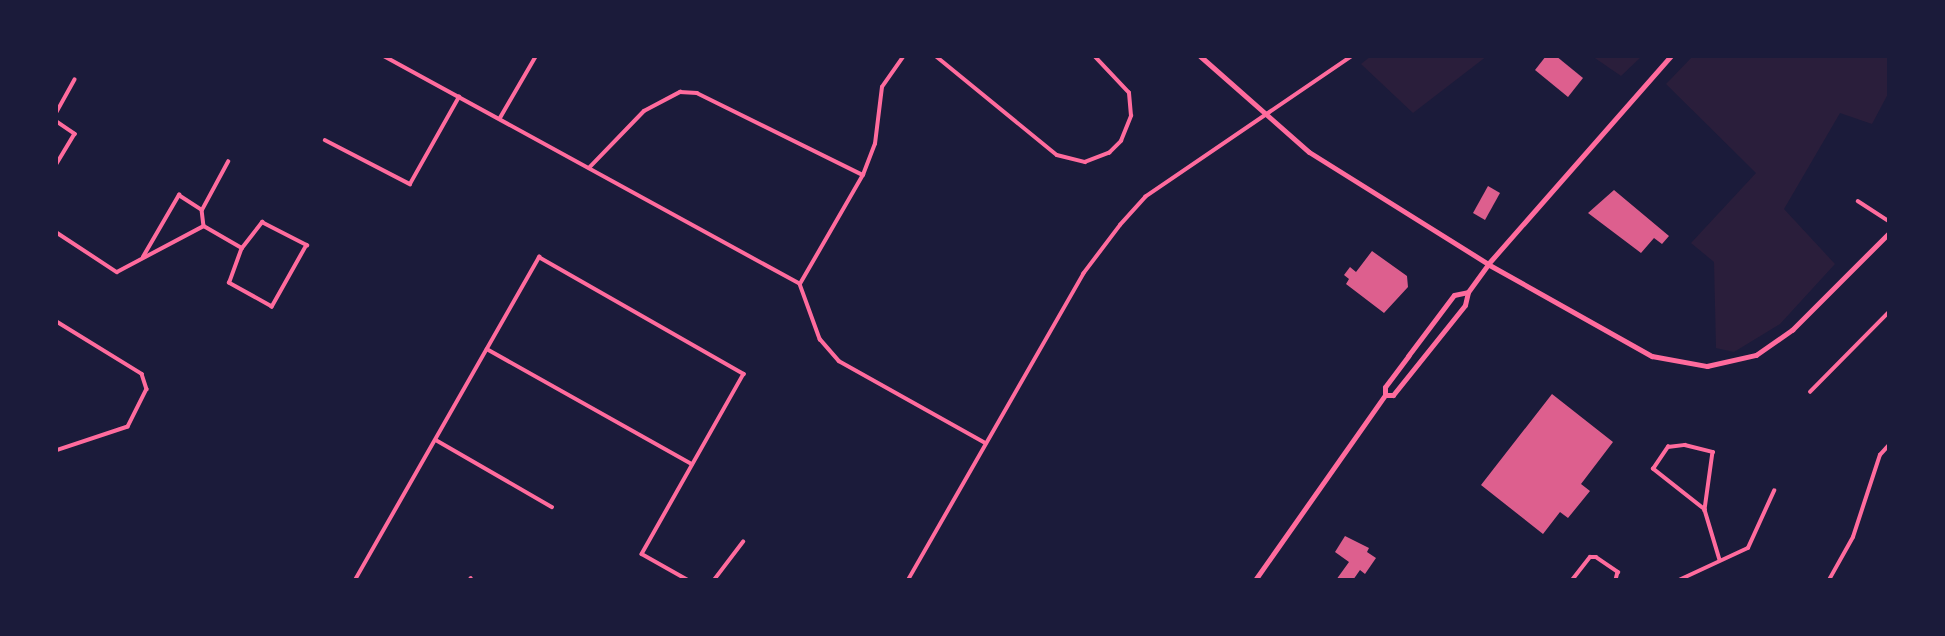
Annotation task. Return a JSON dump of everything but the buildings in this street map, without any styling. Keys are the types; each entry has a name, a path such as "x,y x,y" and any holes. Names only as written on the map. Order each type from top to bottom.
{"main road":[{"path":"1200,56 1309,152 1488,264"},
{"path":"1385,396 1393,395 1465,305 1468,292 1488,264 1671,56"},
{"path":"1255,580 1385,396 1385,387 1454,295 1468,292"}],"street":[{"path":"384,56 800,284 820,338 839,361 985,443"},
{"path":"500,118 536,56"},
{"path":"800,284 863,175 875,145 882,88 904,56"},
{"path":"936,56 1057,155 1085,162 1109,153 1121,141 1131,116 1129,93 1094,56"},
{"path":"908,580 1083,274 1120,225 1145,197 1352,56"},
{"path":"56,113 74,80"},
{"path":"589,168 644,111 680,92 698,93 863,175"},
{"path":"325,140 410,184 458,97"},
{"path":"56,121 75,134 56,166"},
{"path":"204,226 202,210 228,162"},
{"path":"142,259 179,195 202,210"},
{"path":"1858,201 1889,221"},
{"path":"262,222 307,245 272,307 229,283 243,248 262,222"},
{"path":"204,226 243,248"},
{"path":"56,232 117,272 204,226"},
{"path":"1488,264 1652,356 1707,366 1756,355 1792,330 1889,233"},
{"path":"355,580 539,257 744,374 642,554 688,580"},
{"path":"1810,391 1889,312"},
{"path":"56,321 142,374 147,389 128,427 56,451"},
{"path":"488,349 692,464"},
{"path":"436,440 552,507"},
{"path":"1829,580 1853,537 1880,455 1889,444"},
{"path":"1705,510 1653,470 1668,447 1685,445 1713,452 1705,510 1720,560"},
{"path":"1679,580 1753,542 1774,491"},
{"path":"713,580 743,542"},
{"path":"1572,580 1590,557 1596,557 1618,572 1616,580"}],"shaded area":[{"path":"1371,56 1487,56 1413,113 1361,64"},
{"path":"1592,56 1642,56 1621,76"},
{"path":"1693,56 1889,56 1889,92 1872,124 1840,113 1784,209 1835,264 1780,324 1734,352 1716,348 1714,262 1691,243 1756,173 1666,84"}]}
